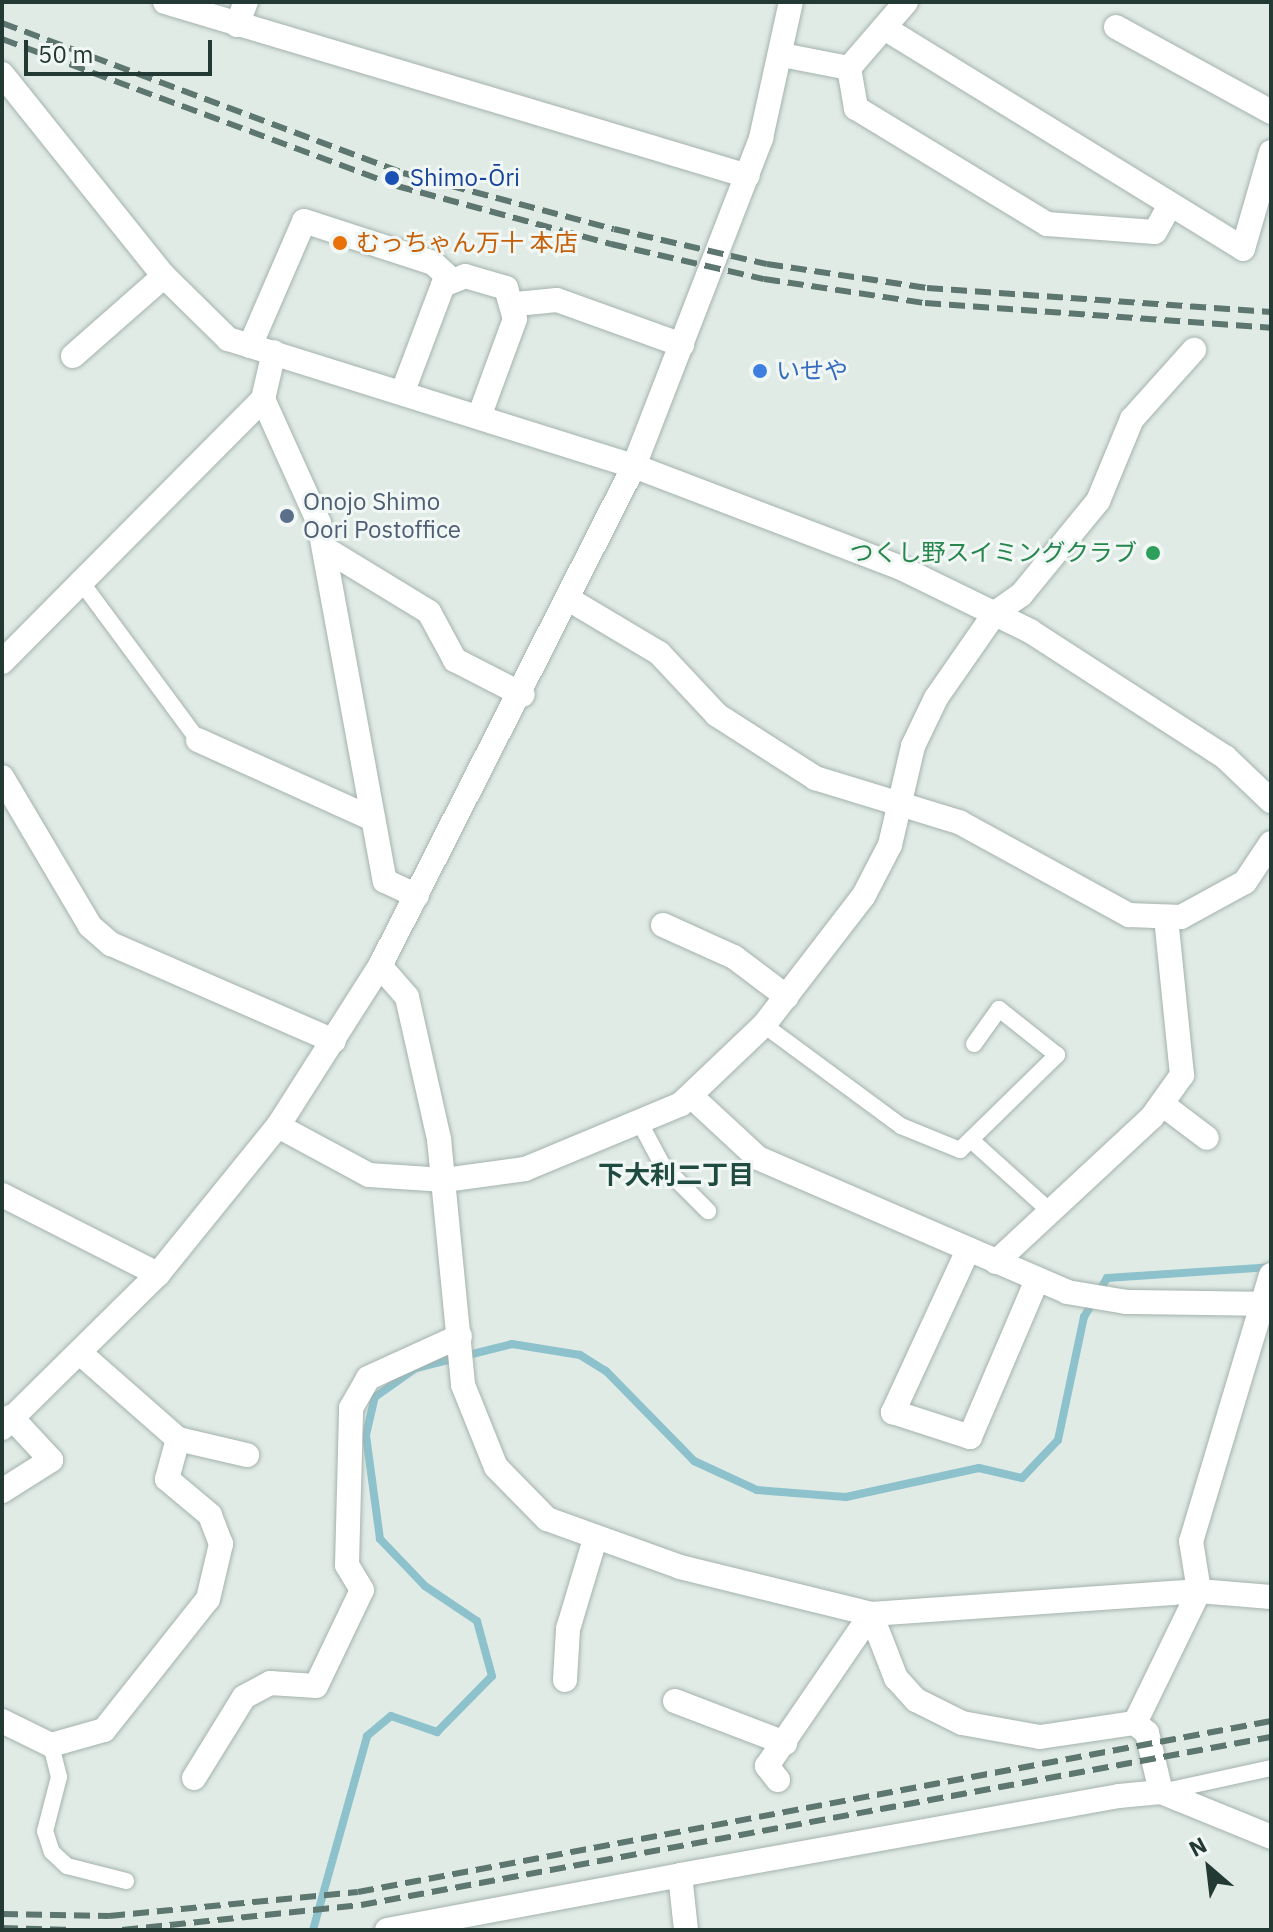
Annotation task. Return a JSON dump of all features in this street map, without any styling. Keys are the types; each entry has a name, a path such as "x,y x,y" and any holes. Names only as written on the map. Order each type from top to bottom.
{"street":[{"path":"165,2 748,176"},
{"path":"237,25 246,2"},
{"path":"2,1491 51,1460 5,1418 80,1353 158,1274 278,1126 380,966 523,695 634,466 748,176 782,55 791,2"},
{"path":"849,68 886,29 906,2"},
{"path":"1116,27 1271,112"},
{"path":"886,29 1243,249 1271,152"},
{"path":"782,55 849,68"},
{"path":"849,68 856,108 1047,224 1155,232 1170,205"},
{"path":"2,74 164,276 228,339 480,414 634,466 901,568 995,613 1225,757 1271,801"},
{"path":"417,896 385,881 324,548 308,491 263,399 262,349 304,221 433,263 451,279 506,288 516,304"},
{"path":"73,356 164,276"},
{"path":"403,391 437,296 451,279"},
{"path":"516,304 557,300 682,345"},
{"path":"480,414 516,304"},
{"path":"278,1126 369,1175 445,1180 525,1169 640,1123 691,1096 764,1025 864,895 890,845 913,746 936,698 995,613 1021,595 1098,501 1132,419 1194,350"},
{"path":"2,662 79,579 263,399"},
{"path":"324,548 429,612 455,660 523,695"},
{"path":"570,600 659,653 717,715 815,778 900,802 986,836 1085,897 1129,915 1181,917 1245,882 1271,843"},
{"path":"198,740 373,819"},
{"path":"2,777 90,926 111,944 334,1041"},
{"path":"996,1262 1052,1213 1162,1104 1182,1075 1166,917"},
{"path":"663,925 734,957 787,997"},
{"path":"380,966 407,997 445,1180 463,1385 496,1467 517,1493 547,1519 595,1539 871,1614 1199,1591 1271,1597"},
{"path":"691,1096 758,1158 1067,1292 1108,1300 1266,1291 1191,1541 1199,1591 1135,1723"},
{"path":"1162,1104 1207,1138"},
{"path":"2,1195 158,1274"},
{"path":"968,1250 893,1412 970,1437 1037,1280"},
{"path":"194,1778 244,1697 270,1683 316,1686 362,1590 347,1565 351,1424 368,1378 460,1336"},
{"path":"80,1353 178,1439 247,1455"},
{"path":"2,1721 51,1745 104,1730 208,1599 221,1544 210,1515 167,1479 178,1439"},
{"path":"565,1680 568,1629 595,1539"},
{"path":"871,1614 896,1678 916,1700 962,1723 1040,1737 1135,1723 1147,1733 1161,1792"},
{"path":"778,1780 767,1766 871,1614"},
{"path":"675,1701 785,1743"},
{"path":"387,1930 680,1875 1161,1792 1271,1837"},
{"path":"680,1875 686,1930"}],"lane":[{"path":"79,579 198,740"},
{"path":"764,1025 901,1126 960,1150 1057,1055 999,1009 974,1044"},
{"path":"640,1123 663,1166 708,1211"},
{"path":"971,1140 1052,1213"},
{"path":"51,1745 59,1777 45,1831 52,1852 67,1866 126,1881"},
{"path":"1161,1792 1271,1768"}],"waterway":[{"path":"313,1930 367,1736 391,1716 437,1732 492,1676 477,1621 425,1586 380,1539 366,1435 375,1397 416,1368 512,1344 580,1355 606,1371 694,1461 757,1490 846,1497 979,1468 1022,1478 1058,1440 1084,1317 1107,1278 1271,1267"}],"railway":[{"path":"2,23 403,173 614,229 767,264 927,288 1271,312"},
{"path":"2,39 397,186 611,244 764,279 925,303 1271,328"},
{"path":"2,1914 109,1916 358,1892 1271,1721"},
{"path":"122,1930 361,1905 1271,1737"},
{"path":"2,1928 72,1930"}],"place":[{"name":"Shimo-Ōri","path":"392,178"},
{"name":"むっちゃん万十 本店","path":"340,243"},
{"name":"いせや","path":"760,371"},
{"name":"Onojo Shimo Oori Postoffice","path":"287,516"},
{"name":"つくし野スイミングクラブ","path":"1153,553"}],"district":[{"name":"下大利二丁目","path":"676,1175"}]}
